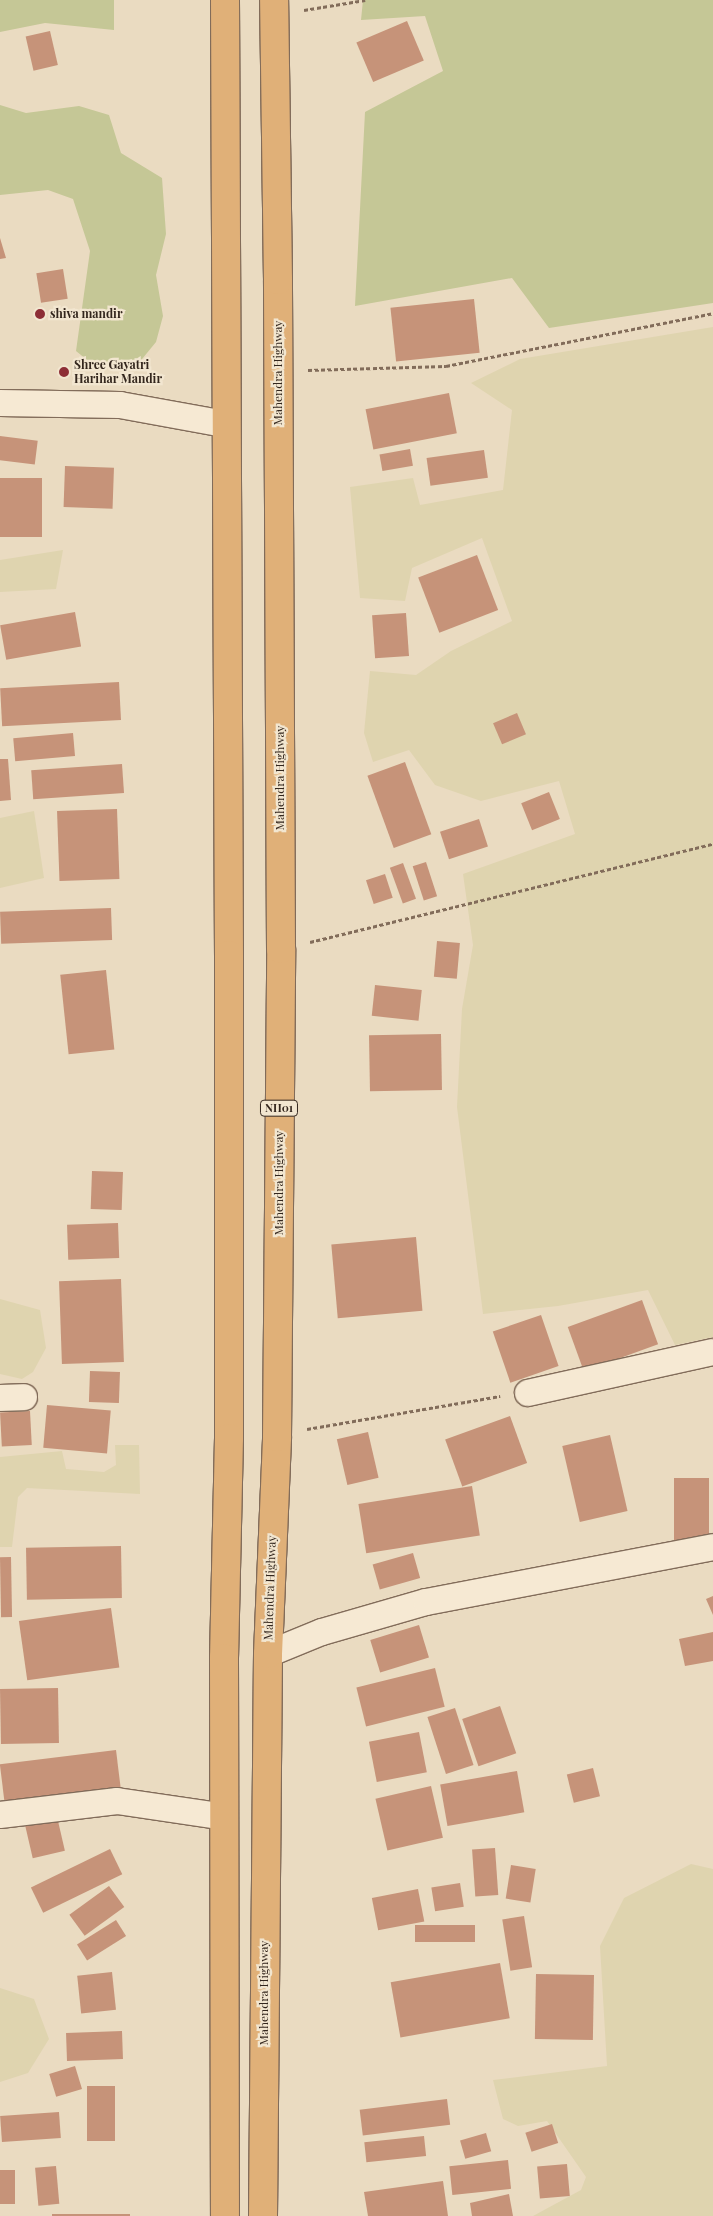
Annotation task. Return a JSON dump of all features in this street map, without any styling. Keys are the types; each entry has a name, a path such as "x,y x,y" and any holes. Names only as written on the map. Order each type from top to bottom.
{"highway":[{"path":"225,0 225,424 229,1044 225,1817 226,2216"},
{"name":"Mahendra Highway","path":"263,2216 268,1654 277,1437 281,949 274,10"}],"street":[{"path":"0,403 120,405 225,424"},
{"path":"528,1393 713,1352"},
{"path":"268,1654 322,1632 426,1602 713,1547"},
{"path":"0,1815 117,1801 225,1817"}],"path":[{"path":"274,10 306,10 365,0"},
{"path":"278,368 316,371 446,366 713,313"},
{"path":"281,949 713,844"},
{"path":"277,1437 319,1425 443,1403 528,1393"}],"shaded area":[{"path":"713,327 713,1337 675,1345 648,1290 558,1306 483,1314 457,1107 462,1009 473,945 463,874 575,834 559,781 481,801 435,785 409,750 373,762 364,733 370,671 416,675 451,651 512,621 482,538 412,568 405,601 360,598 350,487 413,478 420,505 503,490 512,410 471,383 520,359"},
{"path":"63,550 56,589 0,592 0,560"},
{"path":"34,811 44,878 0,888 0,818"},
{"path":"0,1299 40,1310 46,1348 33,1372 22,1379 0,1374"},
{"path":"115,1445 139,1445 140,1494 27,1488 18,1497 12,1547 0,1547 0,1457 62,1451 66,1469 104,1472 116,1465"},
{"path":"691,1864 713,1869 713,2216 533,2216 581,2190 586,2177 547,2121 518,2126 503,2119 493,2080 607,2066 600,1946 624,1898"},
{"path":"0,1988 34,1999 49,2039 28,2073 0,2082"}],"green space":[{"path":"0,0 114,0 114,30 45,23 0,32"},
{"path":"363,0 713,0 713,303 549,328 512,278 355,306 365,112 443,71 425,16 361,20"},
{"path":"0,105 26,113 79,106 109,115 121,153 162,178 166,234 156,275 163,316 156,342 138,364 97,368 76,351 90,251 73,199 48,190 0,195"}],"building":[{"path":"407,21 424,61 373,82 356,42"},
{"path":"50,31 58,65 34,71 26,37"},
{"path":"0,238 6,258 0,259"},
{"path":"63,269 68,299 41,303 36,273"},
{"path":"474,299 480,353 396,361 390,308"},
{"path":"449,393 457,433 373,449 366,409"},
{"path":"0,436 38,441 35,464 0,460"},
{"path":"410,449 413,466 382,471 379,454"},
{"path":"484,450 488,478 430,486 427,458"},
{"path":"65,466 114,468 113,509 64,507"},
{"path":"0,478 42,478 42,537 0,537"},
{"path":"477,555 498,610 439,633 418,578"},
{"path":"75,612 81,646 6,660 0,625"},
{"path":"406,613 409,656 375,658 372,615"},
{"path":"119,682 121,720 2,726 0,688"},
{"path":"517,713 526,734 502,744 493,723"},
{"path":"73,733 75,756 15,761 13,738"},
{"path":"0,759 8,759 11,800 0,801"},
{"path":"405,762 431,834 394,848 367,776"},
{"path":"122,764 124,793 33,799 31,770"},
{"path":"549,792 560,819 532,830 521,803"},
{"path":"117,809 119,879 59,881 57,811"},
{"path":"479,819 488,847 449,859 440,832"},
{"path":"426,862 437,896 424,901 413,866"},
{"path":"403,863 416,899 403,903 390,868"},
{"path":"385,874 393,898 374,904 366,880"},
{"path":"111,908 112,940 1,944 0,912"},
{"path":"437,941 460,943 457,979 434,977"},
{"path":"106,970 114,1050 69,1054 60,975"},
{"path":"375,985 422,990 419,1021 372,1016"},
{"path":"441,1034 442,1090 370,1091 369,1035"},
{"path":"92,1171 123,1172 122,1210 91,1209"},
{"path":"118,1223 119,1258 68,1260 67,1225"},
{"path":"416,1237 422,1311 338,1318 331,1244"},
{"path":"121,1279 124,1362 62,1364 59,1281"},
{"path":"642,1300 658,1344 584,1371 568,1327"},
{"path":"541,1315 559,1366 510,1383 493,1332"},
{"path":"90,1371 120,1372 119,1403 89,1402"},
{"path":"47,1405 111,1411 107,1453 43,1448"},
{"path":"30,1411 32,1445 2,1447 0,1413"},
{"path":"510,1416 527,1463 462,1487 445,1440"},
{"path":"368,1432 379,1478 347,1485 337,1439"},
{"path":"610,1435 628,1511 580,1522 562,1446"},
{"path":"674,1478 709,1478 709,1542 674,1542"},
{"path":"472,1486 480,1535 366,1553 358,1504"},
{"path":"121,1546 122,1598 27,1600 26,1548"},
{"path":"413,1553 420,1578 380,1590 373,1565"},
{"path":"0,1557 11,1557 12,1617 1,1617"},
{"path":"713,1596 713,1615 706,1599"},
{"path":"111,1608 119,1667 27,1680 19,1621"},
{"path":"419,1625 429,1658 380,1672 370,1640"},
{"path":"713,1632 713,1661 685,1666 679,1639"},
{"path":"435,1668 445,1707 366,1726 356,1688"},
{"path":"58,1688 59,1743 1,1744 0,1689"},
{"path":"500,1706 516,1753 478,1766 462,1719"},
{"path":"455,1708 474,1765 446,1774 427,1717"},
{"path":"419,1732 427,1772 377,1782 369,1742"},
{"path":"116,1750 121,1791 5,1805 0,1764"},
{"path":"593,1768 600,1796 574,1803 567,1775"},
{"path":"517,1771 524,1812 447,1826 440,1785"},
{"path":"431,1786 443,1838 387,1850 375,1799"},
{"path":"55,1808 65,1851 33,1858 23,1815"},
{"path":"495,1848 498,1895 475,1896 472,1850"},
{"path":"110,1849 122,1874 43,1913 31,1888"},
{"path":"511,1865 536,1869 530,1902 506,1899"},
{"path":"460,1883 464,1907 435,1911 431,1888"},
{"path":"109,1886 124,1907 85,1936 69,1915"},
{"path":"418,1889 424,1921 378,1930 372,1898"},
{"path":"524,1916 532,1967 510,1971 502,1919"},
{"path":"116,1920 126,1936 87,1960 77,1944"},
{"path":"415,1925 475,1925 475,1942 415,1942"},
{"path":"500,1963 510,2018 400,2037 391,1982"},
{"path":"112,1972 116,2010 81,2013 77,1976"},
{"path":"536,1974 594,1975 593,2040 535,2039"},
{"path":"122,2031 123,2059 67,2061 66,2033"},
{"path":"75,2066 82,2089 56,2097 49,2074"},
{"path":"87,2086 115,2086 115,2141 87,2141"},
{"path":"447,2099 450,2125 363,2136 360,2110"},
{"path":"59,2112 61,2138 2,2142 0,2116"},
{"path":"552,2124 558,2143 532,2152 525,2133"},
{"path":"486,2133 491,2151 465,2159 460,2140"},
{"path":"424,2136 426,2156 366,2162 364,2142"},
{"path":"508,2160 511,2189 452,2195 449,2166"},
{"path":"567,2164 570,2196 540,2198 537,2167"},
{"path":"56,2166 59,2204 38,2206 35,2168"},
{"path":"0,2170 15,2170 15,2204 0,2204"},
{"path":"443,2181 448,2216 368,2216 364,2192"},
{"path":"509,2194 513,2216 472,2216 470,2203"},
{"path":"52,2214 130,2214 130,2216 52,2216"}],"place":[{"name":"shiva mandir","path":"40,314"},
{"name":"Shree Gayatri Harihar Mandir","path":"64,372"}]}
